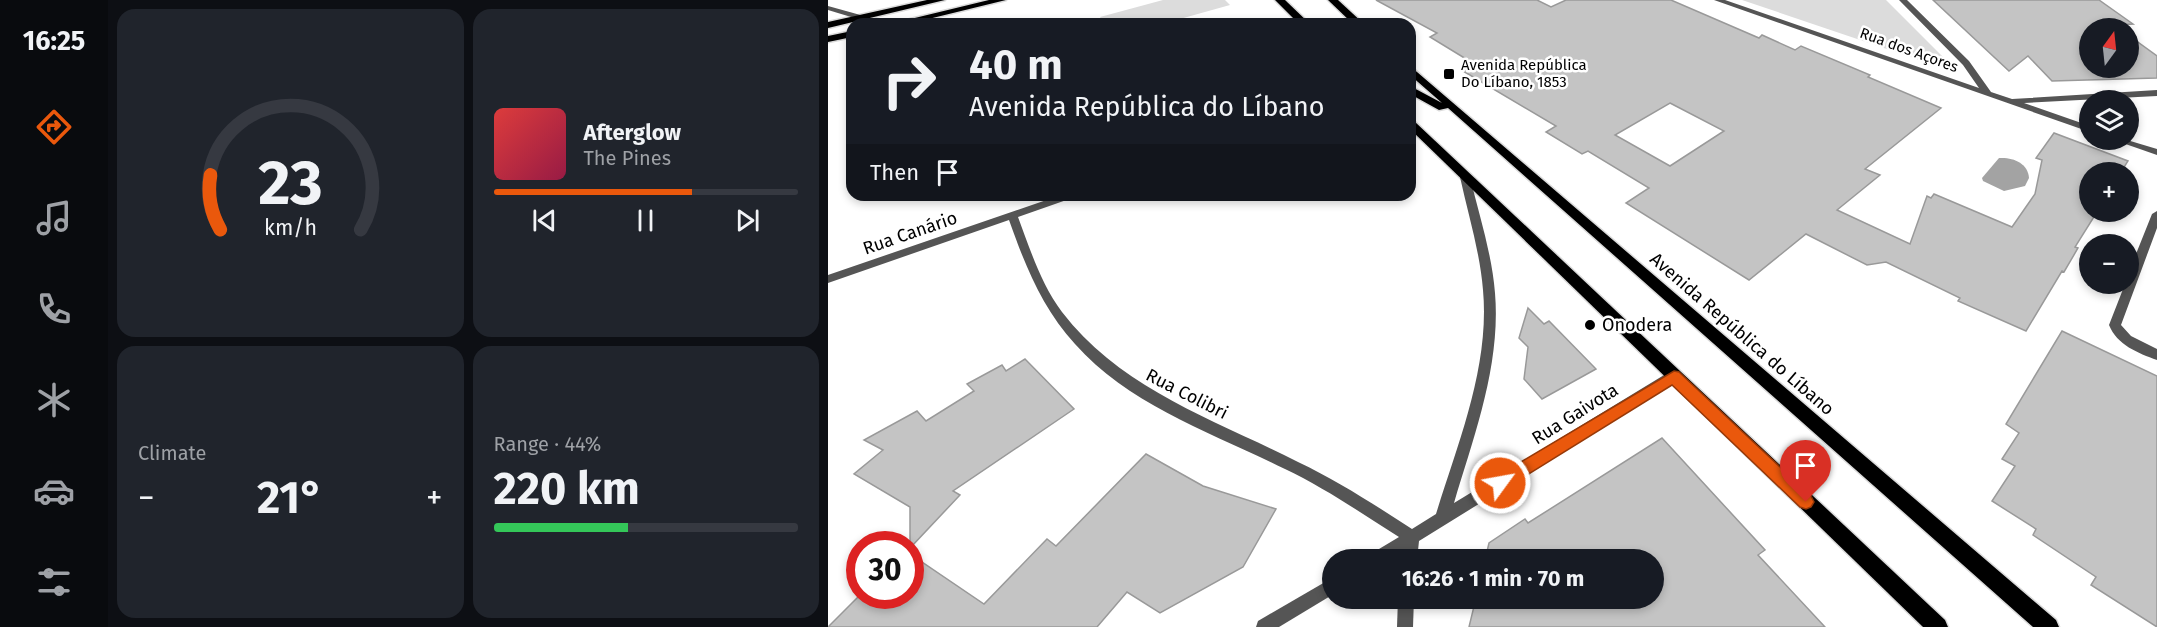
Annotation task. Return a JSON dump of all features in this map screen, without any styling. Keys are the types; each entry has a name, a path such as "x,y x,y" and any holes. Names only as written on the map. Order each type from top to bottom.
{"main road":[{"path":"861,18 940,0"},
{"path":"922,18 1001,0"},
{"path":"1280,0 1299,18"},
{"path":"1333,0 1352,18"},
{"path":"828,25 846,21"},
{"path":"828,39 846,35"},
{"name":"Avenida República do Líbano","path":"1416,74 2049,627"},
{"path":"1416,92 1448,110 1529,174"},
{"path":"1416,129 1938,627"}],"street":[{"name":"Rua dos Açores","path":"1718,0 2079,125"},
{"path":"1903,0 1966,63 1989,95"},
{"path":"828,8 861,18"},
{"path":"2008,102 2157,93"},
{"path":"2139,146 2157,152"},
{"path":"1442,518 1486,363 1490,318 1486,272 1465,177"},
{"name":"Rua Canário","path":"828,279 1053,201"},
{"path":"2157,214 2115,325 2123,337 2157,355"},
{"name":"Rua Colibri","path":"1012,215 1034,275 1058,315 1086,348 1126,383 1176,411 1335,488 1412,537"},
{"name":"Rua Gaivota","path":"1393,549 1674,376"},
{"path":"1410,549 1412,537"},
{"path":"1264,627 1322,592"},
{"path":"1405,627 1406,609"}],"shaded area":[{"path":"1163,0 1225,0 1230,5 1183,18 1100,17"},
{"path":"1742,0 1886,0 1952,66 1946,69"},
{"path":"1999,158 2014,160 2026,168 2029,178 2025,186 2004,191 1983,181 1982,178"}],"building":[{"path":"1376,0 1537,0 1551,7 1566,0 1671,0 1759,38 1762,35 1795,50 1801,46 1870,75 1868,77 1941,108 1865,169 1880,175 1837,210 1910,244 1927,196 1931,198 1934,194 2012,227 2035,194 2042,160 2036,158 2054,133 2079,142 2079,150 2099,150 2128,161 2079,162 2079,222 2091,222 2083,234 2079,234 2079,241 2075,247 2078,248 2026,331 1958,301 1960,298 1886,262 1867,265 1806,234 1749,280 1626,203 1649,188 1588,151 1582,154 1546,132 1556,126 1463,71 1476,65 1430,37 1437,33 1416,22 1416,18 1409,18","holes":["1670,103 1724,131 1670,166 1615,135"]},
{"path":"1933,0 2099,0 2124,18 2079,18 2079,78 2139,78 2139,43 2157,56 2157,78 2052,81 2028,56 2009,71"},
{"path":"1528,308 1544,324 1549,321 1596,369 1542,399 1524,379 1528,347 1519,338"},
{"path":"2062,331 2157,376 2157,627 2091,585 2096,577 2033,535 2036,529 1992,501 2015,466 2002,459 2019,433 2006,424"},
{"path":"1025,359 1074,409 953,491 960,495 924,533 924,531 910,531 910,507 854,474 883,450 864,440 917,411 926,421 974,391 967,384 1002,365 1006,371"},
{"path":"1662,438 1765,550 1758,555 1825,627 1469,627 1473,609 1664,609 1664,549 1488,549 1489,543 1525,519 1528,523"},
{"path":"1146,454 1203,486 1276,509 1243,567 1160,613 1127,592 1097,627 828,627 846,609 924,609 924,563 984,604 1047,539 1056,546"}],"place":[{"name":"Avenida República Do Líbano, 1853","path":"1449,74"},
{"name":"Onodera","path":"1590,325"}],"route":[{"path":"1500,483 1674,376 1806,502"}]}
